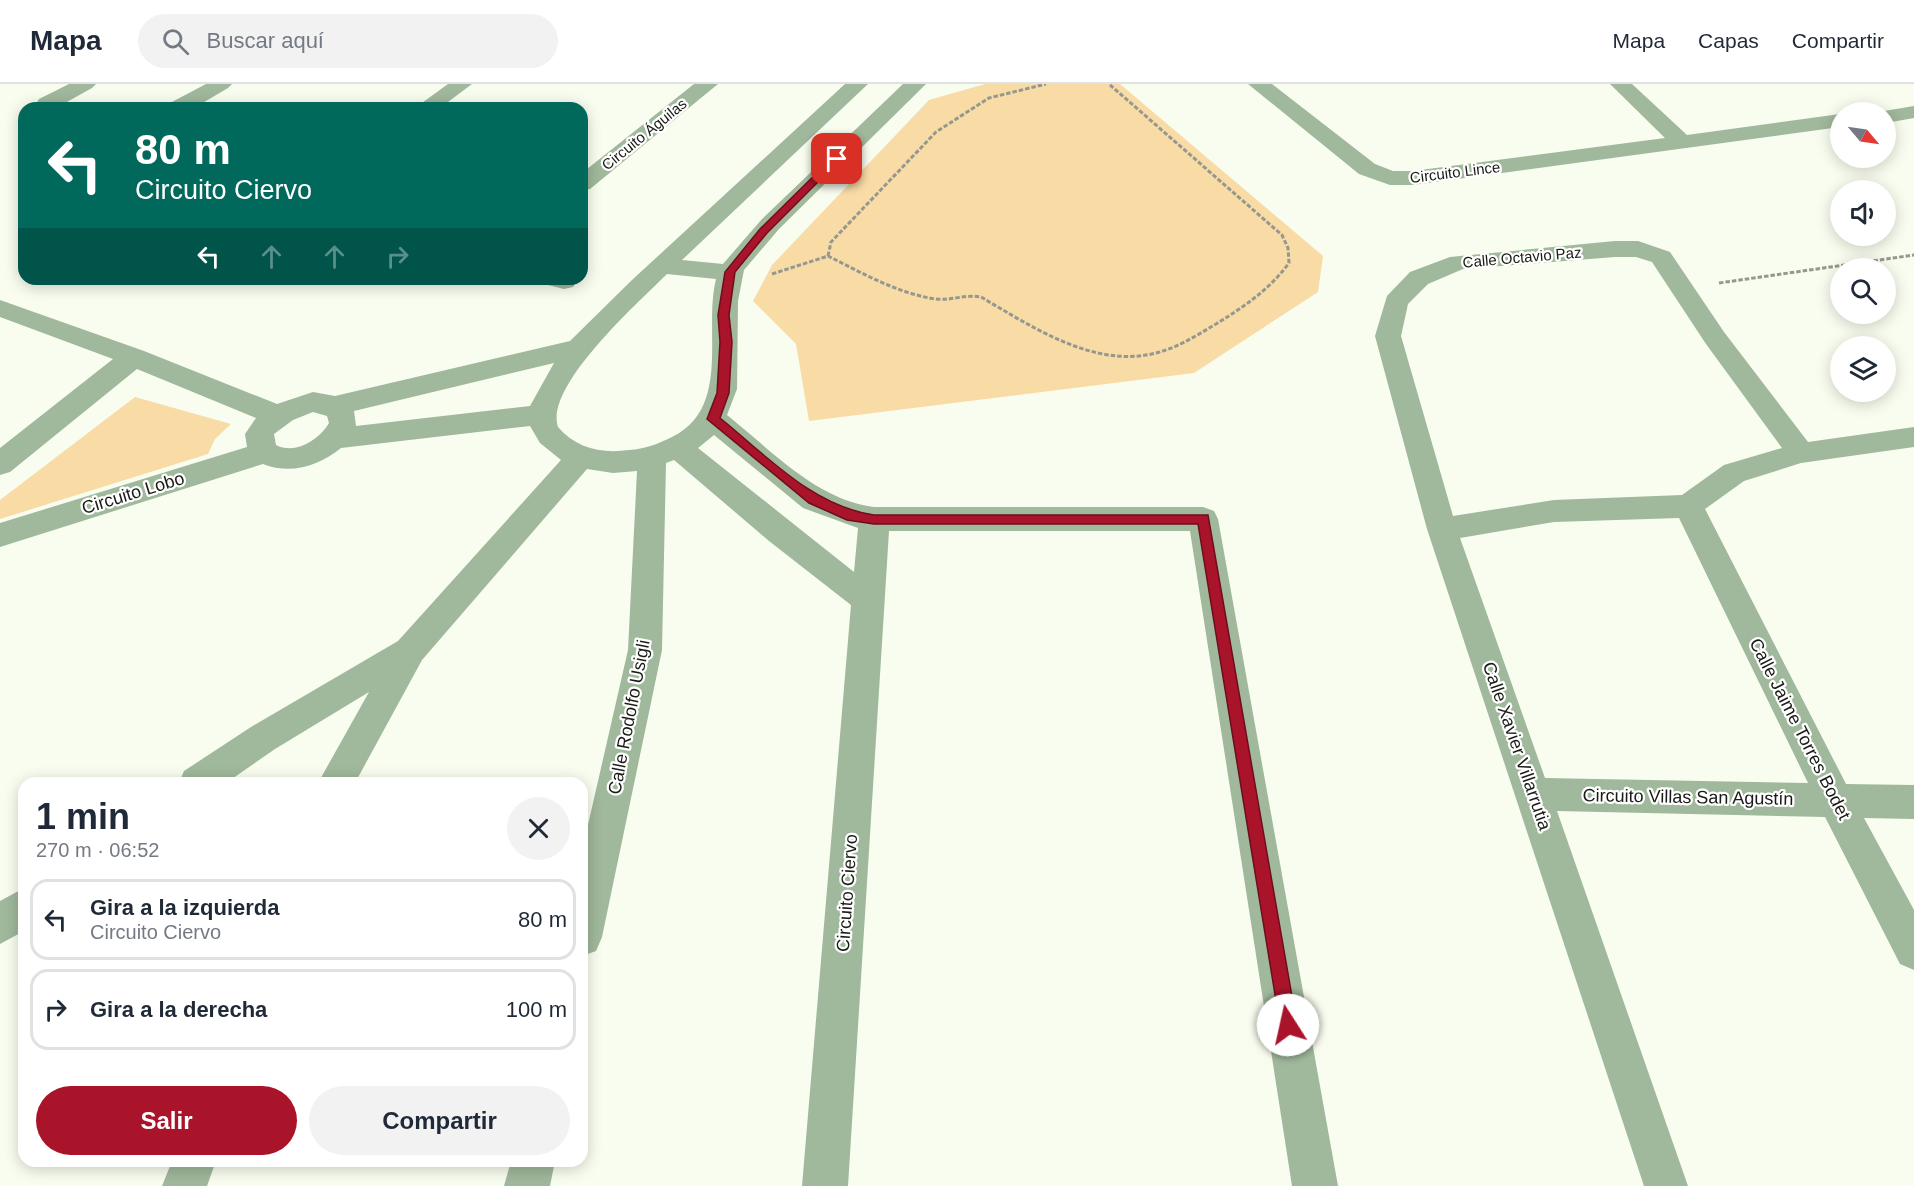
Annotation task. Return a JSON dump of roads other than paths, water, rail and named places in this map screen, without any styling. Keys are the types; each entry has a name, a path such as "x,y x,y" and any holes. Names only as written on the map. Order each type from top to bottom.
{"street":[{"path":"51,102 85,84"},
{"path":"189,102 221,84"},
{"path":"435,102 462,84"},
{"name":"Circuito Águilas","path":"588,179 707,84"},
{"path":"857,84 662,266 580,348 551,393 542,415 552,438 581,457 609,462 665,453 698,435 713,419 723,393 728,280 771,223 915,84"},
{"name":"Circuito Lince","path":"1259,84 1367,169 1390,178 1413,178 1830,122"},
{"path":"1620,84 1681,141"},
{"path":"1896,115 1914,112"},
{"name":"Calle Octavio Paz","path":"1396,302 1419,278 1459,262 1615,249 1638,249 1661,257 1722,348 1801,453"},
{"path":"662,266 728,280"},
{"name":"Calle Xavier Villarrutia","path":"1396,302 1388,336 1442,529 1666,1186"},
{"path":"0,308 134,357 276,415"},
{"path":"266,452 261,446 262,430 276,415 300,404 325,403 335,406 580,348"},
{"path":"0,464 134,357"},
{"path":"335,406 343,417 341,431 336,438"},
{"name":"Circuito Lobo","path":"0,535 266,452 274,456 300,457 313,453 336,438 542,415"},
{"path":"713,419 814,500 852,516 874,519 1203,519 1315,1186"},
{"path":"1442,529 1554,511 1688,506 1734,473 1801,453 1909,445"},
{"path":"665,453 780,533 868,600"},
{"name":"Calle Rodolfo Usigli","path":"588,911 645,651 665,453"},
{"path":"339,777 410,650 581,457"},
{"name":"Calle Jaime Torres Bodet","path":"1688,506 1835,800 1914,950"},
{"name":"Circuito Ciervo","path":"825,1186 874,519"},
{"path":"206,777 263,738 410,650"},
{"name":"Circuito Villas San Agustín","path":"1533,794 1914,802"},
{"path":"0,925 18,912"},
{"path":"184,1186 192,1167"},
{"path":"527,1186 532,1167"}]}
